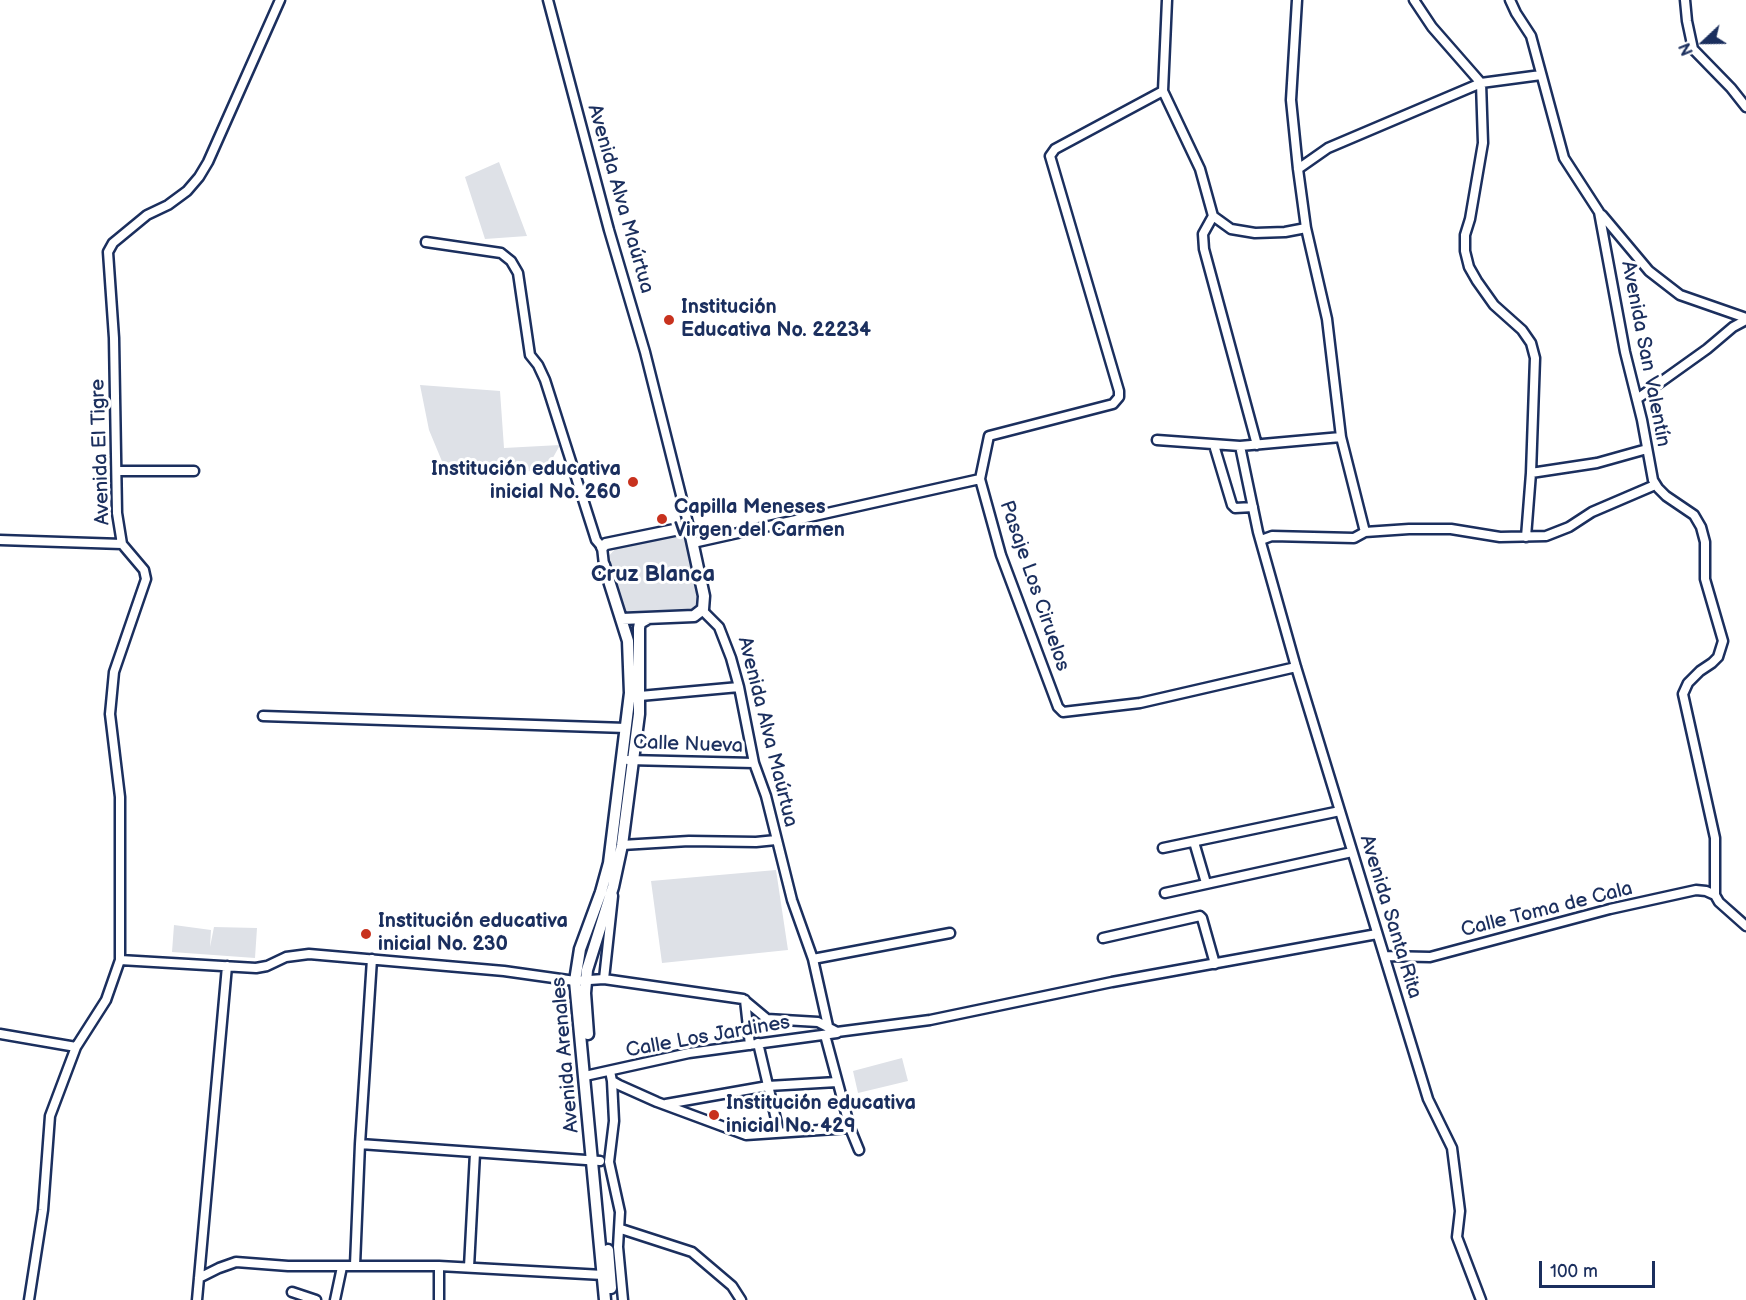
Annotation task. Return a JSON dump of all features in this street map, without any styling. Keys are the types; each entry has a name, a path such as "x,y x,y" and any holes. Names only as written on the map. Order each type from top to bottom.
{"main road":[{"name":"Avenida Alva Maúrtua","path":"688,527 704,596 702,610"},
{"path":"602,547 688,527"},
{"name":"Avenida Arenales","path":"604,565 628,641 630,693 609,863 602,892 580,949 605,1300"},
{"path":"622,619 694,616 702,610"},
{"path":"581,981 587,970 613,887 622,845 634,761 640,696 639,628 640,623 647,619"},
{"path":"596,1161 612,1300"}],"street":[{"name":"Avenida El Tigre","path":"29,1300 43,1210 50,1116 76,1047 106,1000 120,960 120,797 110,714 114,672 146,579 144,570 122,544 117,513 114,338 108,252 112,243 147,215 168,205 199,177 208,162 280,0"},
{"name":"Avenida Alva Maúrtua","path":"548,0 609,230 645,352 688,527"},
{"path":"1167,0 1163,91 1200,169 1213,216 1232,229 1256,233 1285,232 1306,228"},
{"path":"1297,0 1291,100 1298,169 1306,228 1327,319 1341,437 1365,532"},
{"path":"1414,0 1432,27 1481,83 1483,143 1470,219 1465,235 1465,251 1468,267 1476,281 1494,305 1522,330 1531,343 1535,358 1526,537"},
{"name":"Avenida San Valentín","path":"1510,0 1531,36 1564,158 1599,212 1625,352 1655,485"},
{"path":"1685,0 1693,49 1746,107"},
{"path":"1298,169 1328,148 1481,83 1541,75"},
{"name":"Pasaje Los Ciruelos","path":"1163,91 1055,148 1050,156 1119,397 1113,404 989,436 980,479 1001,555 1061,711 1068,713 1140,703 1296,667"},
{"path":"1599,212 1649,271 1680,295 1746,319"},
{"path":"1213,216 1203,234 1204,249 1257,445"},
{"path":"426,242 501,253 511,261 518,273 530,355 545,380 596,540 602,547 604,565"},
{"path":"1637,399 1746,319"},
{"path":"1157,440 1240,446 1341,437"},
{"path":"1214,445 1232,505 1236,508 1253,507"},
{"name":"Avenida Santa Rita","path":"1240,446 1260,540 1296,667 1428,1098 1452,1148 1460,1210 1457,1237 1481,1300"},
{"path":"1531,473 1597,463 1647,449"},
{"path":"117,471 194,471"},
{"path":"693,543 980,479"},
{"path":"1260,540 1272,536 1354,538 1365,532 1451,529 1500,537 1546,536 1655,485 1666,496 1694,514 1705,542 1705,579 1722,633 1722,650 1712,663 1688,683 1683,694 1715,838 1715,895 1719,902 1746,926"},
{"path":"0,540 122,544"},
{"name":"Avenida Alva Maúrtua","path":"702,610 722,630 739,687 754,763 766,796 792,900 813,959 837,1082 850,1128 860,1150"},
{"path":"640,696 739,687"},
{"path":"263,716 626,728"},
{"name":"Calle Nueva","path":"622,759 754,763"},
{"path":"1163,848 1340,812"},
{"path":"622,845 689,841 776,840"},
{"path":"1194,842 1206,883"},
{"path":"1165,893 1352,852"},
{"path":"603,980 613,887"},
{"name":"Calle Toma de Cala","path":"1385,956 1430,957 1610,909 1695,890 1715,895"},
{"path":"1103,938 1200,916 1215,964"},
{"path":"813,959 950,933"},
{"name":"Calle Los Jardines","path":"588,1075 689,1053 754,1044 827,1030 837,1032 930,1020 1112,982 1377,934"},
{"path":"120,960 256,968 267,966 286,957 309,954 504,971 581,981 603,980 745,1000 767,1019 819,1022 827,1030"},
{"path":"356,1265 360,1144 372,959"},
{"path":"198,1300 226,966"},
{"path":"745,1000 754,1044 768,1086 779,1132"},
{"path":"0,1034 76,1047"},
{"path":"610,1071 614,1121 609,1162 620,1212 621,1229 618,1246 623,1300"},
{"path":"612,1081 746,1135 850,1128"},
{"path":"665,1104 768,1086 837,1082"},
{"path":"360,1144 596,1161"},
{"path":"469,1267 475,1153"},
{"path":"621,1229 692,1252 732,1286 741,1300"},
{"path":"199,1278 236,1262 276,1266 469,1267 603,1275"},
{"path":"439,1266 440,1300"},
{"path":"335,1300 342,1267"},
{"path":"292,1292 316,1300"}],"shaded area":[{"path":"499,162 527,236 485,239 465,177"},
{"path":"420,385 500,391 504,448 560,445 545,472 446,471 429,430"},
{"path":"686,534 699,598 694,610 626,613 607,558 616,548"},
{"path":"776,870 788,950 662,963 651,881"},
{"path":"174,925 211,930 210,947 214,927 257,928 255,958 172,952"},
{"path":"902,1058 908,1081 858,1093 853,1071"}],"place":[{"name":"Institución Educativa No. 22234","path":"669,320"},
{"name":"Institución educativa inicial No. 260","path":"633,482"},
{"name":"Capilla Meneses Virgen del Carmen","path":"662,519"},
{"name":"Institución educativa inicial No. 230","path":"366,934"},
{"name":"Institución educativa inicial No. 429","path":"714,1115"}],"district":[{"name":"Cruz Blanca","path":"653,575"}]}
